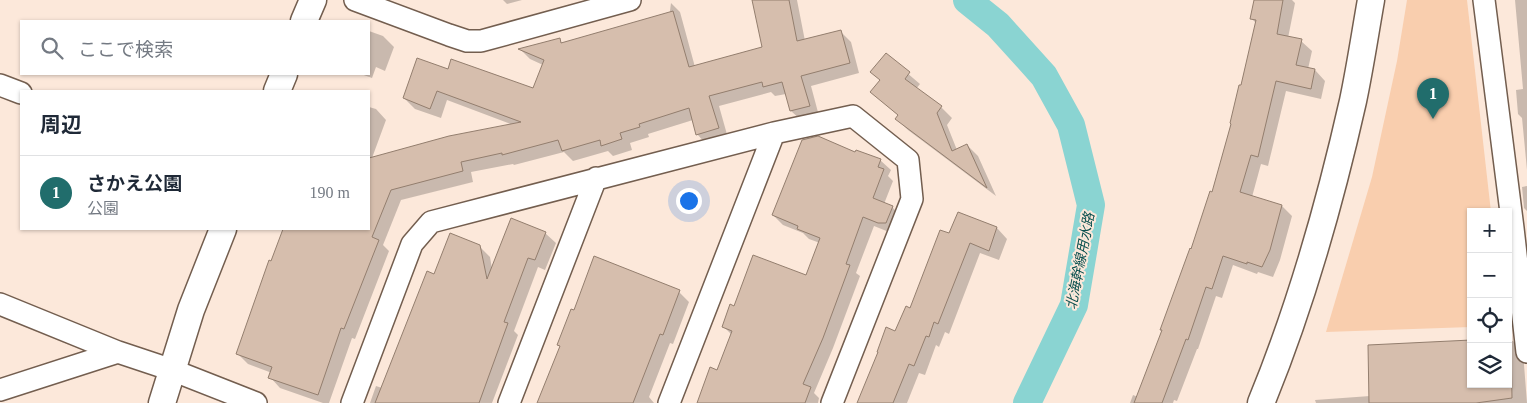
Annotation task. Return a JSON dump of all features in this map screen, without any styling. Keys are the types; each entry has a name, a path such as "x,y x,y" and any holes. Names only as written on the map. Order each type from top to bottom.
{"street":[{"path":"304,20 312,0"},
{"path":"355,0 449,36 481,41 630,0"},
{"path":"1261,403 1272,378 1303,287 1330,196 1353,99 1372,0"},
{"path":"1484,0 1527,352"},
{"path":"277,90 284,75"},
{"path":"0,85 20,93"},
{"path":"352,403 412,244 431,222 774,133 853,116 908,160 912,199 832,403"},
{"path":"669,403 774,133"},
{"path":"509,403 596,178"},
{"path":"162,403 191,310 223,230"},
{"path":"0,304 118,352 172,370 256,403"},
{"path":"0,390 118,352"}],"shaded area":[{"path":"1407,0 1467,0 1491,208 1467,208 1467,327 1326,332 1372,177 1397,61"}],"building":[{"path":"752,0 789,0 797,41 841,30 850,63 801,76 810,106 790,111 782,82 763,87 762,82 709,96 719,128 696,135 689,108 639,124 640,127 620,133 622,139 601,146 600,140 562,151 558,140 502,155 502,153 461,162 463,171 391,190 372,237 379,240 344,329 341,328 318,395 268,378 272,367 236,354 269,260 271,261 283,230 370,230 370,158 449,136 521,122 437,91 430,109 403,98 417,58 448,69 451,59 533,88 544,60 518,49 560,38 561,43 673,11 689,67 762,47"},
{"path":"1254,0 1283,0 1277,34 1302,39 1296,65 1315,69 1311,89 1276,81 1258,157 1251,155 1240,192 1282,205 1270,250 1262,267 1223,256 1212,289 1206,287 1188,340 1186,339 1162,403 1134,403 1162,330 1160,330 1191,249 1210,191 1212,192 1231,124 1239,85 1241,85 1256,20 1250,19"},
{"path":"886,53 910,72 905,79 942,106 937,113 952,151 967,144 987,188 895,119 898,115 870,92 880,80 870,72"},
{"path":"818,136 855,152 856,150 881,159 878,167 884,169 873,198 893,206 886,223 878,223 863,217 846,264 850,265 823,338 803,384 811,387 805,403 697,403 710,367 717,370 732,331 722,327 730,304 734,306 753,255 806,275 820,238 797,229 798,226 772,215 802,140"},
{"path":"958,212 997,227 989,251 970,243 938,324 934,322 929,337 926,336 914,366 909,364 893,403 857,403 886,327 895,331 906,306 910,308 940,230 949,233"},
{"path":"511,218 546,232 535,260 528,258 504,322 508,323 479,403 375,403 427,271 434,274 450,233 480,245 487,279"},
{"path":"594,256 680,290 663,335 660,334 633,403 537,403 560,346 557,345 571,309 574,310"},
{"path":"1467,340 1467,388 1512,388 1512,398 1476,403 1369,403 1368,345"}],"waterway":[{"name":"北海幹線用水路","path":"967,0 998,25 1044,76 1071,125 1091,205 1074,305 1027,403"}],"place":[{"name":"さかえ公園","path":"1433,119"}]}
